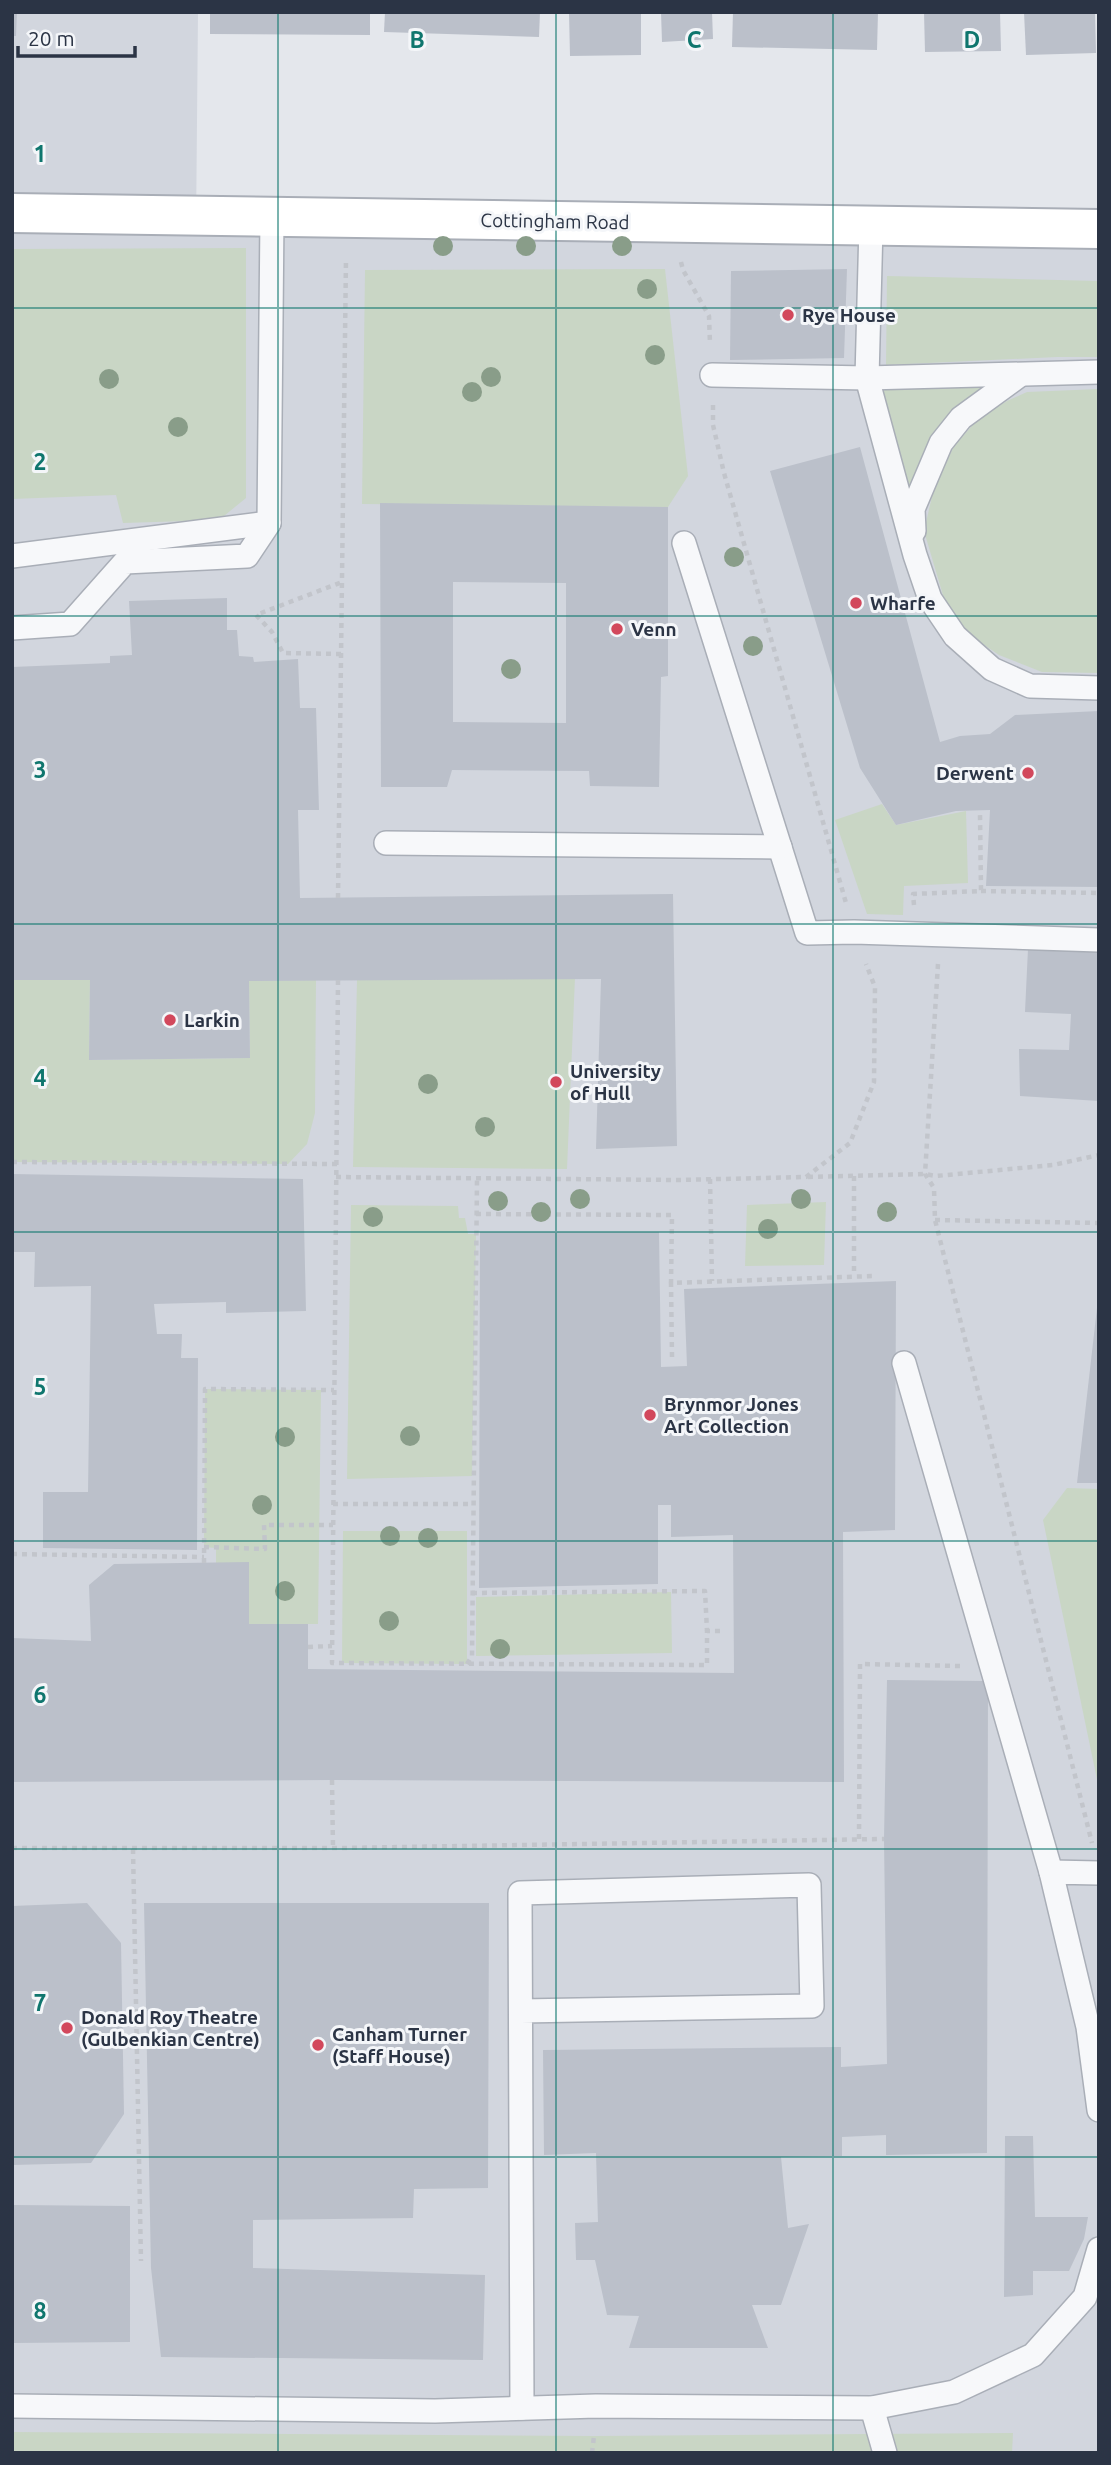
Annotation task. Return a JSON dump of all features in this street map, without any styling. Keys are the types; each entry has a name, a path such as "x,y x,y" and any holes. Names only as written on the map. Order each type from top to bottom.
{"main road":[{"name":"Cottingham Road","path":"12,214 1099,229"}],"lane":[{"path":"12,628 69,624 125,562 247,556 269,523 272,217"},
{"path":"872,226 867,378 915,555 930,600 955,636 992,668 1030,686 1099,688"},
{"path":"712,375 867,378 1099,372"},
{"path":"915,555 914,509 941,443 961,418 1020,375"},
{"path":"12,556 269,523"},
{"path":"684,543 807,933 854,932 1099,940"},
{"path":"386,843 780,847"},
{"path":"904,1363 1051,1872 1087,2027 1099,2110"},
{"path":"1051,1872 1097,1864"},
{"path":"520,2011 813,2006 809,1885 520,1893 520,2011 522,2408"},
{"path":"12,2406 421,2411 596,2406 872,2409 954,2392 1033,2355 1085,2297 1099,2249"},
{"path":"872,2409 885,2453"}],"path":[{"path":"338,898 347,218"},
{"path":"677,223 682,270 709,316 713,425 724,473 854,932 875,987 874,1082 850,1143 806,1177"},
{"path":"341,654 283,653 272,632 256,615 342,582"},
{"path":"980,814 981,891"},
{"path":"914,918 913,894 981,891 1099,893"},
{"path":"941,936 925,1174 934,1188 935,1220 1097,1864"},
{"path":"338,980 332,1663 707,1665 705,1591 471,1593"},
{"path":"337,1177 477,1180 936,1176 1053,1165 1099,1155"},
{"path":"12,1162 337,1164"},
{"path":"854,1176 854,1276"},
{"path":"710,1179 712,1281"},
{"path":"467,1664 472,1656 477,1180"},
{"path":"476,1214 672,1215 672,1357"},
{"path":"935,1220 1099,1223"},
{"path":"671,1283 874,1276"},
{"path":"12,1554 204,1560 205,1389 334,1390"},
{"path":"333,1504 472,1504"},
{"path":"204,1547 265,1549 264,1525 333,1525"},
{"path":"707,1631 721,1631"},
{"path":"308,1647 332,1646"},
{"path":"859,1839 860,1664 991,1666"},
{"path":"332,1780 333,1848"},
{"path":"12,1848 333,1848 884,1839"},
{"path":"133,1849 141,2261"}],"shaded area":[{"name":"University of Hull","path":"12,12 198,12 196,230 634,243 1099,249 1099,2453 12,2453"}],"green space":[{"path":"246,248 246,498 219,520 123,523 116,495 12,499 12,249"},
{"path":"665,269 688,476 668,507 362,504 365,270"},
{"path":"887,276 1099,281 1099,357 886,365"},
{"path":"1020,375 961,418 913,509 867,378"},
{"path":"1099,389 1099,673 1042,672 999,655 968,634 945,602 924,531 934,488 954,446 979,418 1027,392"},
{"path":"882,804 896,825 966,811 968,883 904,886 903,915 867,914 835,820"},
{"path":"575,977 567,1169 353,1167 357,980"},
{"path":"12,980 90,980 89,1060 250,1058 249,981 316,980 315,1113 307,1144 288,1164 12,1162"},
{"path":"826,1202 824,1265 745,1266 747,1205"},
{"path":"351,1205 458,1206 459,1218 465,1218 468,1234 476,1234 472,1476 347,1479"},
{"path":"205,1389 321,1390 318,1624 249,1624 248,1563 216,1563 216,1548 204,1547"},
{"path":"1067,1488 1099,1489 1099,1789 1043,1520"},
{"path":"343,1531 467,1531 467,1664 342,1663"},
{"path":"671,1592 672,1653 476,1656 476,1597"},
{"path":"12,2432 595,2436 1013,2433 1012,2453 12,2453"}],"building":[{"path":"12,12 17,12 16,36 12,36"},
{"path":"210,12 370,12 370,35 210,34"},
{"path":"385,12 540,12 539,37 384,32"},
{"path":"569,12 641,12 641,55 570,56"},
{"path":"661,12 712,12 713,39 662,42"},
{"path":"733,12 878,12 877,50 732,47"},
{"path":"924,12 1000,12 1001,51 925,52"},
{"path":"1024,12 1095,12 1096,53 1026,55"},
{"name":"Rye House","path":"847,269 844,358 730,360 731,271"},
{"name":"Wharfe","path":"860,447 940,742 960,736 990,734 1015,715 1099,711 1099,887 986,886 990,810 956,811 896,825 860,768 770,471"},
{"name":"Venn","path":"380,503 668,507 668,676 661,677 659,787 590,786 589,771 452,770 447,787 381,787","holes":["453,582 566,583 566,723 453,722"]},
{"path":"227,598 227,630 237,630 239,656 253,657 254,662 298,659 300,708 316,708 319,810 298,810 300,898 673,894 677,1146 596,1149 601,979 249,981 250,1058 89,1060 90,980 12,980 12,667 110,663 110,656 132,655 129,601"},
{"path":"1028,949 1099,952 1099,1101 1020,1096 1019,1049 1069,1050 1071,1014 1025,1012"},
{"path":"12,1174 303,1179 306,1311 226,1313 226,1302 154,1304 157,1334 182,1334 181,1358 198,1358 197,1550 43,1548 43,1492 88,1492 91,1286 34,1287 35,1252 12,1252"},
{"path":"480,1232 659,1232 661,1367 687,1366 684,1289 896,1281 895,1530 843,1532 844,1782 12,1782 12,1638 91,1641 89,1585 114,1564 249,1562 249,1624 308,1624 308,1669 734,1673 733,1535 671,1537 671,1505 658,1505 658,1584 479,1588"},
{"path":"1097,1308 1099,1483 1077,1483"},
{"path":"887,1680 988,1681 987,2153 886,2155 886,2135 842,2137 842,2156 781,2157 788,2228 809,2224 781,2305 752,2305 768,2348 629,2348 639,2316 607,2315 595,2260 576,2260 575,2223 598,2222 596,2153 544,2155 543,2050 841,2047 841,2067 887,2064 884,1839"},
{"name":"Donald Roy Theatre (Gulbenkian Centre)","path":"87,1903 121,1943 124,2114 91,2163 12,2165 12,1906"},
{"name":"Canham Turner (Staff House)","path":"144,1903 489,1903 488,2188 414,2189 413,2218 253,2220 253,2268 485,2275 483,2360 161,2357 151,2268"},
{"path":"1005,2136 1033,2136 1035,2217 1088,2217 1084,2239 1069,2271 1033,2271 1033,2295 1004,2297"},
{"path":"12,2205 130,2206 130,2342 12,2343"}],"place":[{"name":"Rye House","path":"788,315"},
{"name":"Wharfe","path":"856,603"},
{"name":"Venn","path":"617,629"},
{"name":"Derwent","path":"1028,773"},
{"name":"Larkin","path":"170,1020"},
{"name":"University of Hull","path":"556,1082"},
{"name":"Brynmor Jones Art Collection","path":"650,1415"},
{"name":"Donald Roy Theatre (Gulbenkian Centre)","path":"67,2028"},
{"name":"Canham Turner (Staff House)","path":"318,2045"}]}
